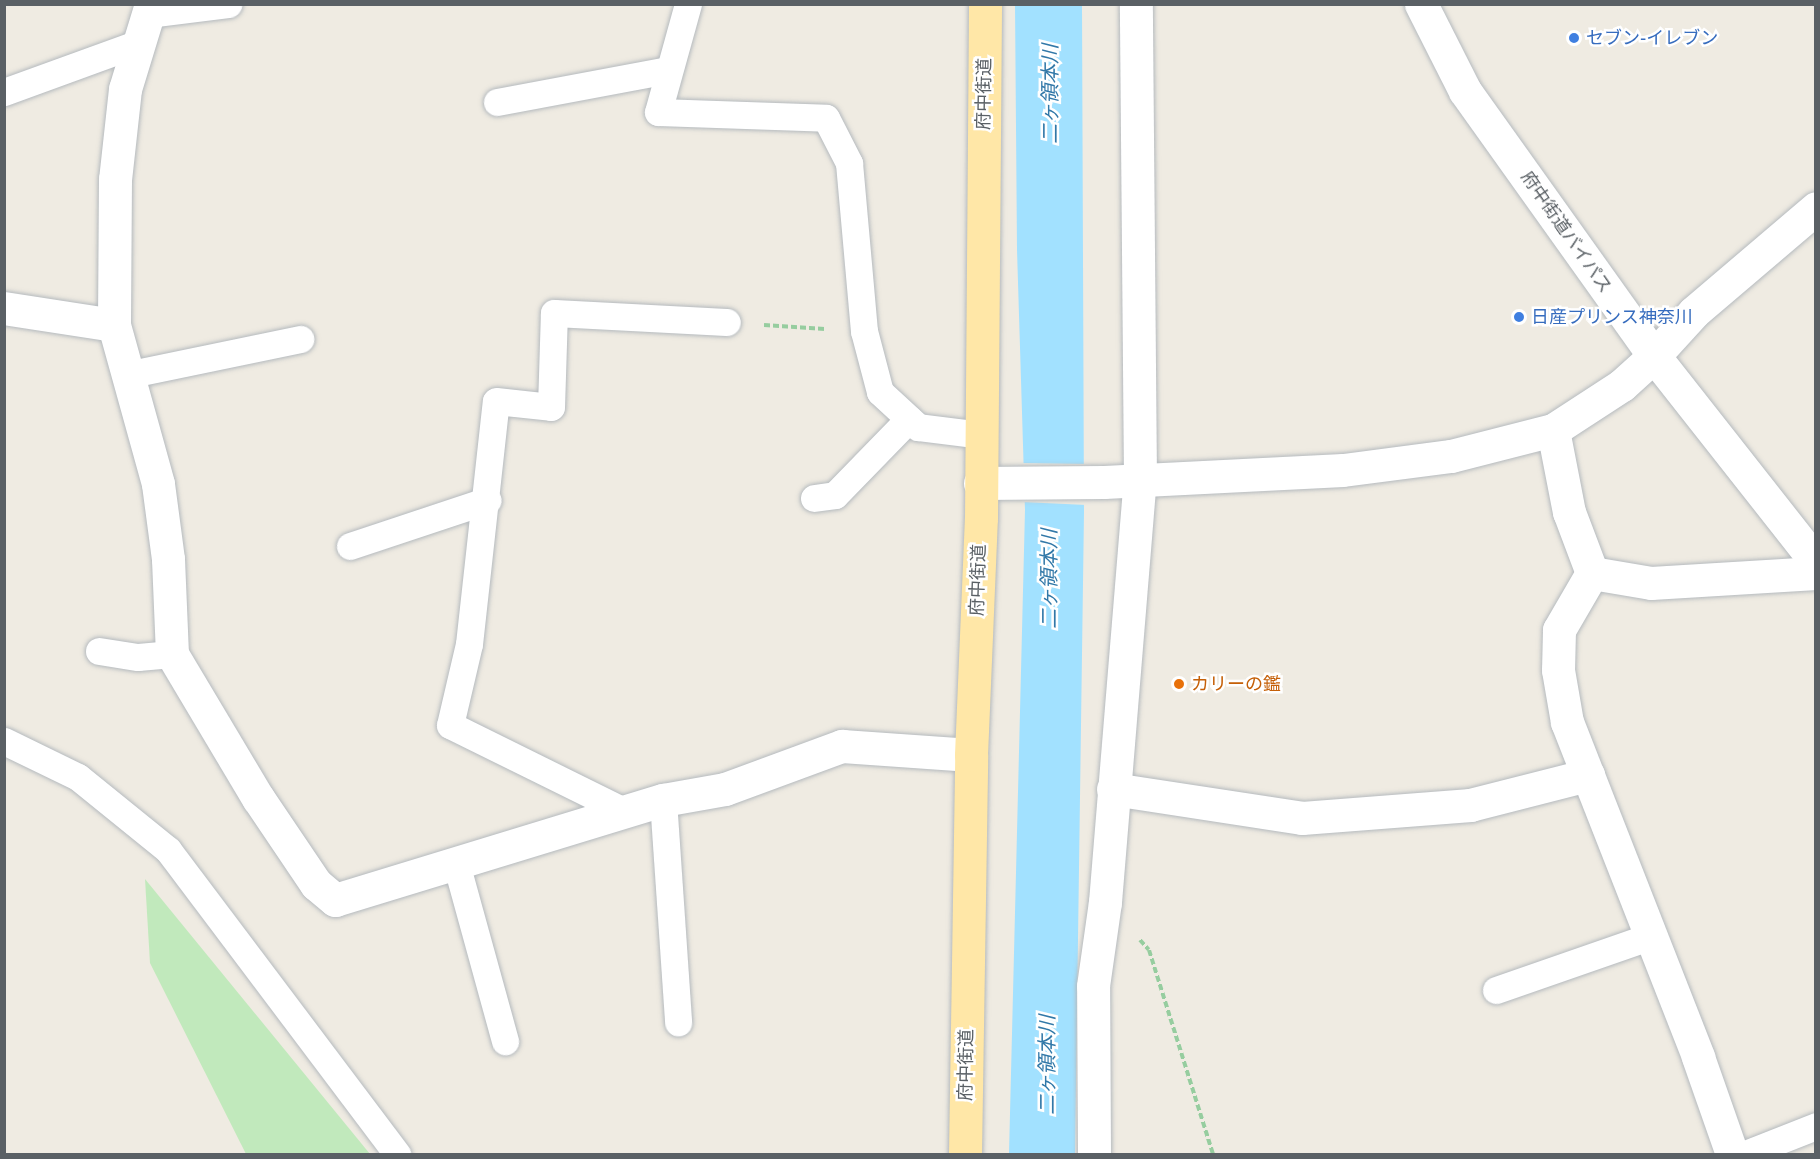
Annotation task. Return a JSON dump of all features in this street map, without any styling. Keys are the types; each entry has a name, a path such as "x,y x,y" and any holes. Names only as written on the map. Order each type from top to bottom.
{"main road":[{"name":"府中街道","path":"965,1155 971,755 981,435 986,4"}],"street":[{"path":"1094,1155 1093,986 1105,902 1140,480 1136,4"},
{"name":"府中街道バイパス","path":"1421,4 1466,91 1654,356 1815,562"},
{"path":"150,9 136,44 125,89 114,179 114,325 131,374 158,484 168,560 172,654 291,849 316,884 335,900 663,800 725,789 842,746 971,755"},
{"path":"980,483 1017,480 1094,482 1343,470 1451,456 1552,430 1622,385 1654,356 1694,312 1815,208"},
{"path":"4,308 114,325"},
{"path":"1552,430 1569,512 1592,573"},
{"path":"1592,573 1651,583 1815,573"},
{"path":"1592,573 1559,630 1558,670 1567,722 1651,936 1732,1155"},
{"path":"1113,789 1302,818 1470,805 1588,774"}],"lane":[{"path":"150,9 228,4"},
{"path":"688,4 658,112 826,118 849,162 864,331 880,392 918,427 981,435"},
{"path":"4,92 136,44"},
{"path":"497,102 668,70"},
{"path":"624,812 450,725 469,644 488,500 496,401 551,407 554,313 727,322"},
{"path":"131,374 300,339"},
{"path":"814,498 835,495 909,419"},
{"path":"350,546 488,500"},
{"path":"99,651 138,657 172,654"},
{"path":"4,741 78,777 168,850 397,1155"},
{"path":"663,800 678,1022"},
{"path":"456,863 505,1041"},
{"path":"1496,990 1651,936"},
{"path":"1745,1155 1815,1126"}],"path":[{"path":"727,322 864,331"},
{"path":"1105,902 1149,950 1213,1155"}],"green space":[{"path":"145,879 370,1154 246,1154 150,963"}],"water":[{"name":"二ヶ領本川","path":"1015,5 1082,5 1084,512 1075,1154 1009,1154 1025,510 1017,250"}],"pier":[{"path":"1021,463 1087,464 1087,505 1022,502"}],"place":[{"name":"セブン-イレブン","path":"1574,38"},
{"name":"日産プリンス神奈川","path":"1519,317"},
{"name":"カリーの鑑","path":"1179,684"}]}
